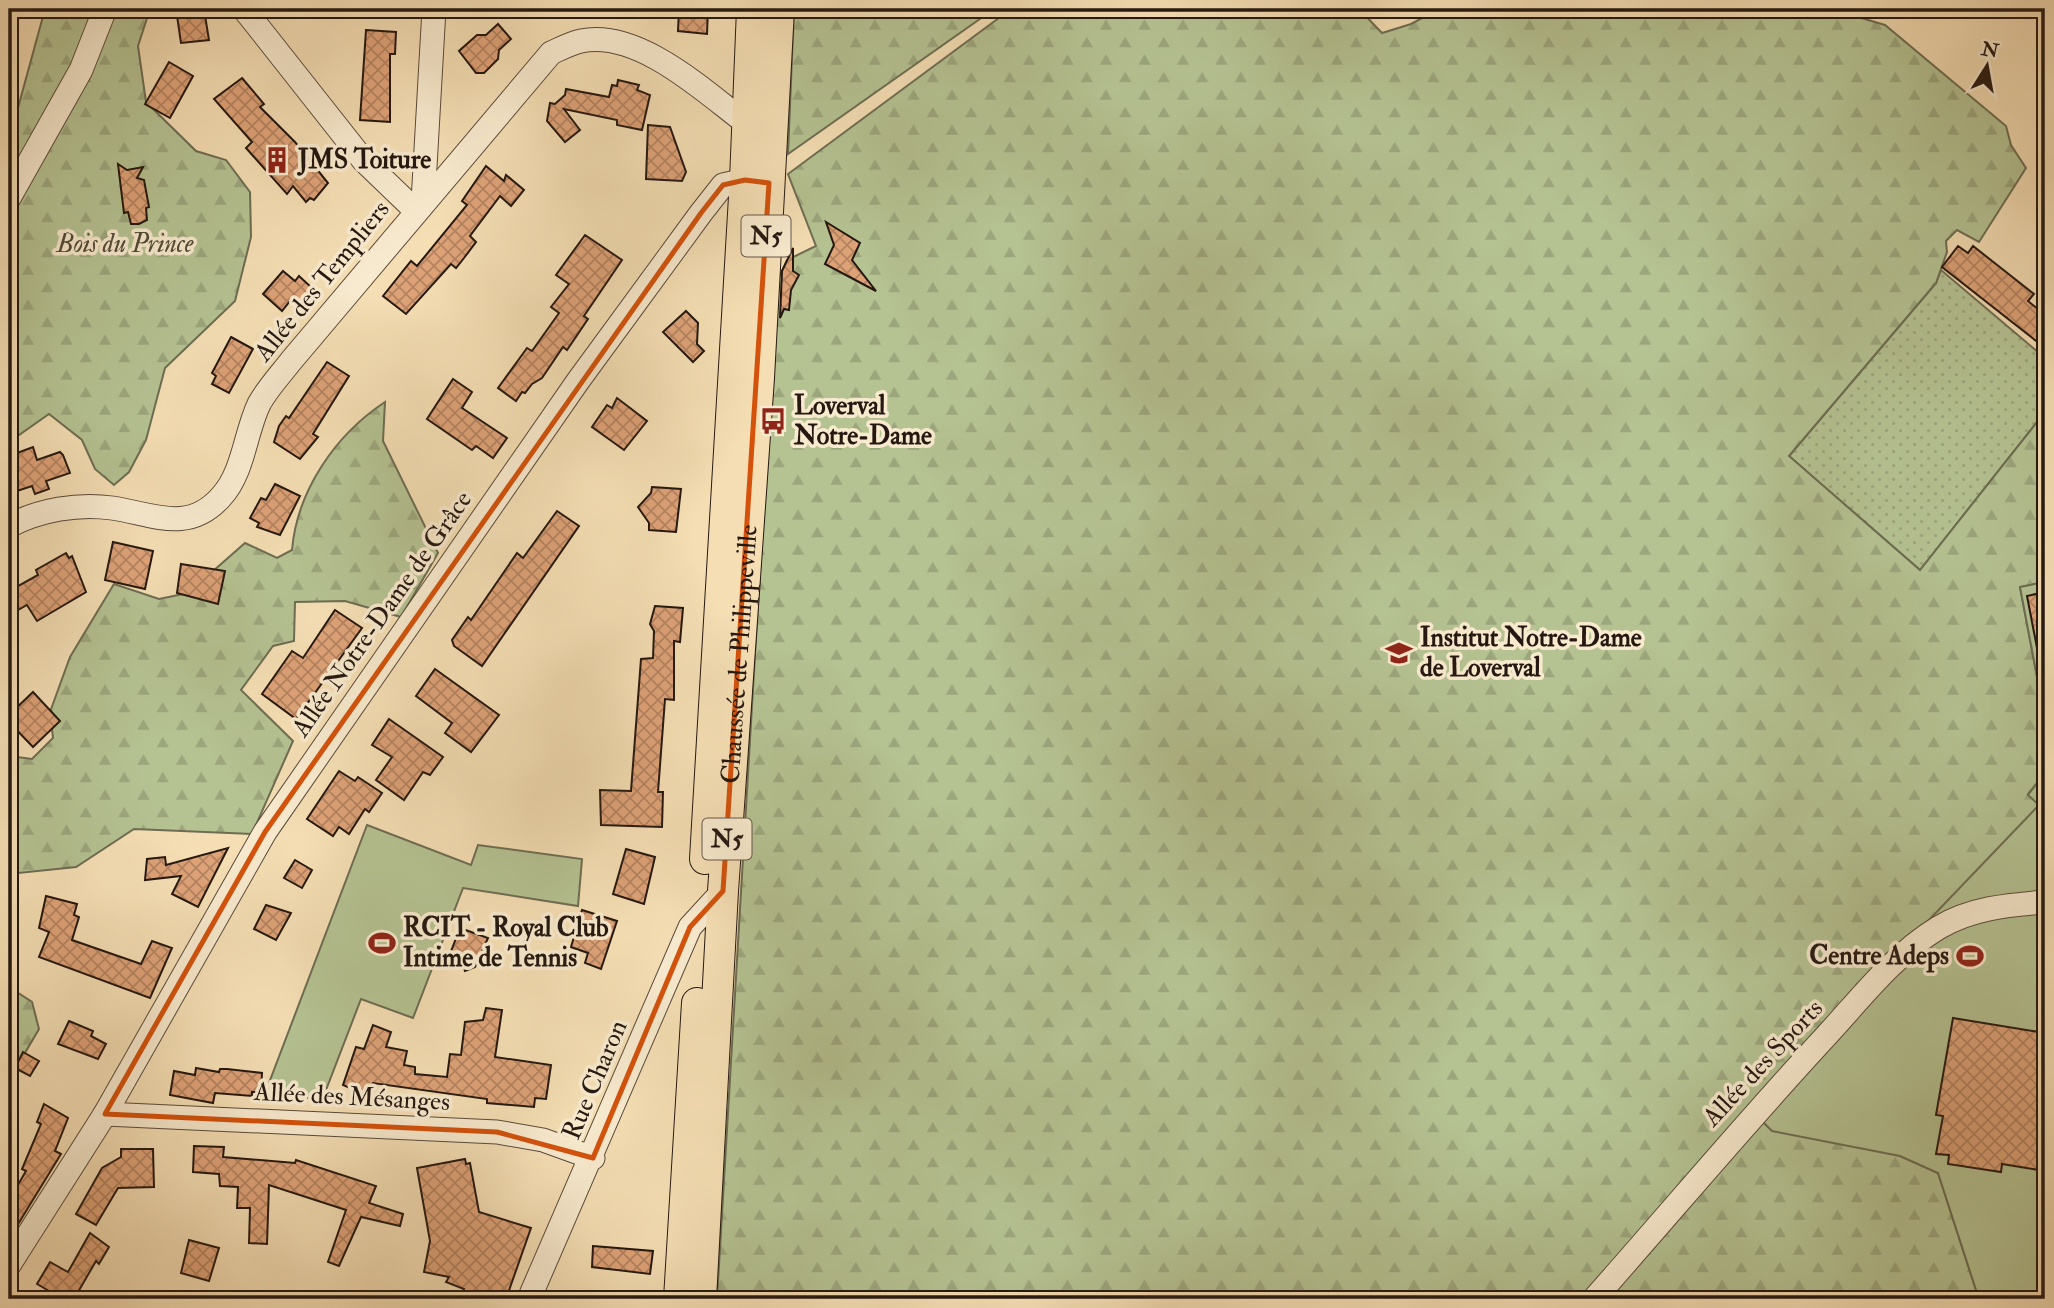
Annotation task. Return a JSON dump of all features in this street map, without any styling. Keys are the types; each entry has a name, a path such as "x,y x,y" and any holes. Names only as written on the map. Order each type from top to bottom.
{"main road":[{"name":"Chaussée de Philippeville","path":"701,1299 757,182 759,124 752,9"},
{"name":"Chaussée de Philippeville","path":"759,124 779,9"},
{"name":"Chaussée de Philippeville","path":"679,1299 702,913 757,182"}],"street":[{"path":"9,198 81,70 106,9"},
{"path":"244,9 356,152 420,207"},
{"path":"420,207 434,9"},
{"name":"Allée des Templiers","path":"9,526 35,514 83,508 111,508 159,519 186,518 206,513 224,495 235,474 260,403 291,361 551,53 582,41 617,41 645,51 759,124"},
{"name":"Allée Notre-Dame de Grâce","path":"9,1265 105,1114 265,832 578,381 701,213 723,186 757,182"},
{"name":"Rue Charon","path":"529,1299 593,1158 690,927 723,891"},
{"name":"Allée des Sports","path":"1594,1299 1739,1130 1898,959 1936,929 1964,915 1987,908 2045,902"},
{"name":"Allée des Mésanges","path":"105,1114 497,1132 543,1140 593,1158"}],"highlighted area":[{"path":"745,180 769,183 723,891 690,927 593,1158 497,1132 105,1114 265,832 701,213 723,185"}],"green space":[{"name":"Bois du Prince","path":"45,9 150,9 138,46 146,102 196,151 226,160 250,192 251,237 235,301 165,368 146,440 129,472 114,485 95,469 82,440 49,414 9,442 9,126 16,115"},
{"path":"794,9 994,9 788,154"},
{"name":"Institut Notre-Dame de Loverval","path":"1011,9 1359,9 1382,33 1411,24 1439,9 1831,9 1885,25 2006,126 2011,145 2026,168 1979,242 1957,230 1946,241 1947,252 1936,283 1789,456 1920,570 2045,412 2045,582 2020,587 2045,719 2045,773 2028,794 2040,804 1900,1156 1938,1173 1976,1290 2002,1299 717,1299 777,282 787,260 816,246 788,174"},
{"path":"1941,270 2045,358 2045,412 1920,570 1789,456 1936,283"},
{"path":"385,402 383,441 438,553 401,617 345,601 295,602 294,641 273,646 241,690 293,741 252,834 134,829 76,867 9,874 9,756 32,759 53,738 50,712 70,657 114,584 159,599 188,593 245,543 277,558 292,550 302,507 322,466 350,431"},
{"path":"2045,582 2045,719 2020,587"},
{"name":"Centre Adeps","path":"2045,773 2045,1299 2009,1299 1992,1297 1976,1290 1938,1173 1900,1156 1772,1131 1749,1108 2039,805 2028,795"},
{"name":"RCIT - Royal Club Intime de Tennis","path":"367,825 471,865 478,845 582,859 578,906 463,888 413,1018 361,999 321,1103 269,1083"},
{"path":"9,987 32,1002 39,1029 19,1063 9,1070"}],"building":[{"path":"176,9 204,9 209,40 181,43"},
{"path":"679,9 708,9 707,34 678,31"},
{"path":"498,24 511,39 499,50 498,59 484,73 476,73 459,51 477,35 486,35"},
{"path":"366,30 396,32 395,54 390,54 390,122 360,120"},
{"path":"169,62 193,76 170,118 145,104"},
{"path":"242,78 264,104 260,107 295,142 328,183 314,200 310,198 306,202 293,186 287,194 246,148 252,142 214,99"},
{"path":"618,80 639,85 637,90 650,95 642,130 617,125 617,120 564,109 580,130 565,142 547,121 550,103 555,104 565,95 566,89 609,97 612,85 617,86"},
{"path":"648,125 670,127 686,172 682,181 646,179"},
{"path":"118,164 127,170 143,167 137,178 144,180 149,207 146,208 147,220 139,224 131,224 128,212 124,213"},
{"path":"486,166 504,181 506,175 524,190 511,206 500,196 470,236 476,242 464,258 456,268 451,264 406,314 383,296 411,261 417,266 467,205 462,201"},
{"path":"826,222 860,243 852,260 876,291 825,264 834,245"},
{"path":"585,235 622,260 584,316 588,319 567,350 563,347 542,378 532,384 525,393 522,392 516,401 498,388 527,348 532,351 559,313 551,307 569,284 556,275"},
{"path":"1958,246 1968,253 1973,246 2034,294 2028,301 2045,315 2045,348 1942,267"},
{"path":"793,248 793,271 799,275 791,290 789,310 784,309 780,318 782,271"},
{"path":"283,271 295,281 299,276 312,288 300,302 294,296 282,311 263,294"},
{"path":"686,311 698,323 697,344 704,351 693,362 663,332"},
{"path":"231,337 253,349 229,393 212,384 216,376 212,373"},
{"path":"327,362 349,376 313,434 318,437 300,459 274,442 279,426 286,416 289,418"},
{"path":"453,379 472,392 462,408 507,438 493,458 476,446 472,450 427,419"},
{"path":"617,398 647,421 624,450 592,427 607,405 612,408"},
{"path":"33,447 37,460 60,452 70,473 46,481 49,489 35,494 32,486 14,492 9,477 9,456"},
{"path":"275,484 300,496 280,535 257,527 259,523 250,518 261,498 266,500"},
{"path":"652,487 681,489 676,532 649,530 649,523 638,507 651,493"},
{"path":"557,511 579,526 482,666 454,646 452,640 468,617 471,620 517,553 523,558"},
{"path":"113,542 153,551 145,589 105,580"},
{"path":"66,553 69,558 72,556 86,592 37,621 27,605 9,615 9,591 38,575 36,570"},
{"path":"181,564 225,571 218,604 177,593"},
{"path":"2045,592 2045,647 2037,648 2027,596"},
{"path":"655,606 683,608 680,642 674,641 674,700 665,699 658,792 663,792 662,827 601,825 600,790 631,791 641,659 653,658 654,631 650,624"},
{"path":"335,610 362,628 296,719 262,694 292,651 303,658"},
{"path":"435,669 499,715 471,752 445,733 452,723 416,696"},
{"path":"33,692 60,721 33,747 9,722 9,715"},
{"path":"389,719 443,757 430,775 423,772 404,800 376,780 392,757 372,745"},
{"path":"339,771 355,781 358,777 382,793 369,812 365,809 349,834 339,827 333,836 307,819"},
{"path":"228,848 198,907 172,894 181,876 145,880 147,859 165,857 166,865"},
{"path":"626,849 655,857 644,904 613,894"},
{"path":"295,860 312,870 302,888 284,878"},
{"path":"46,896 77,904 74,915 79,917 72,940 141,964 152,941 172,948 150,998 39,957 49,932 39,928"},
{"path":"266,905 291,913 276,940 254,929"},
{"path":"582,910 617,921 601,969 585,963 588,953 571,947"},
{"path":"460,928 488,938 475,967 465,971 462,963 450,958"},
{"path":"486,1008 502,1010 495,1057 551,1065 546,1099 535,1098 534,1107 487,1103 487,1099 373,1083 368,1096 343,1085 356,1047 364,1049 373,1025 391,1032 386,1047 407,1051 404,1065 415,1067 415,1074 447,1077 450,1054 461,1055 465,1022 483,1020"},
{"path":"1953,1018 2045,1033 2045,1171 2002,1164 2001,1172 1948,1164 1949,1155 1936,1154 1943,1116 1936,1115"},
{"path":"69,1021 93,1031 91,1036 106,1044 98,1059 58,1044"},
{"path":"23,1052 39,1061 30,1076 15,1068"},
{"path":"196,1068 219,1072 220,1069 227,1069 262,1073 261,1092 252,1092 252,1096 215,1093 213,1103 170,1095 174,1071 195,1075"},
{"path":"44,1104 68,1118 55,1151 61,1154 9,1239 9,1200 26,1171 22,1169 41,1124 37,1122"},
{"path":"194,1146 224,1147 223,1157 295,1163 296,1160 376,1186 369,1203 403,1214 400,1226 361,1217 339,1266 328,1262 346,1210 269,1185 267,1244 249,1243 250,1208 237,1208 238,1187 220,1186 219,1174 193,1172"},
{"path":"121,1149 153,1149 154,1187 118,1188 96,1225 76,1214 102,1168 121,1157"},
{"path":"465,1159 466,1164 470,1163 479,1212 531,1228 506,1299 459,1299 464,1289 446,1282 449,1277 424,1272 430,1241 417,1168"},
{"path":"90,1233 109,1247 99,1264 96,1261 74,1299 63,1299 37,1284 50,1262 68,1272"},
{"path":"189,1240 219,1248 209,1281 181,1273"},
{"path":"593,1246 653,1251 650,1274 592,1267"}],"place":[{"name":"JMS Toiture","path":"277,160"},
{"name":"Loverval Notre-Dame","path":"773,421"},
{"name":"Institut Notre-Dame de Loverval","path":"1399,653"},
{"name":"RCIT - Royal Club Intime de Tennis","path":"382,943"},
{"name":"Centre Adeps","path":"1970,956"}]}
